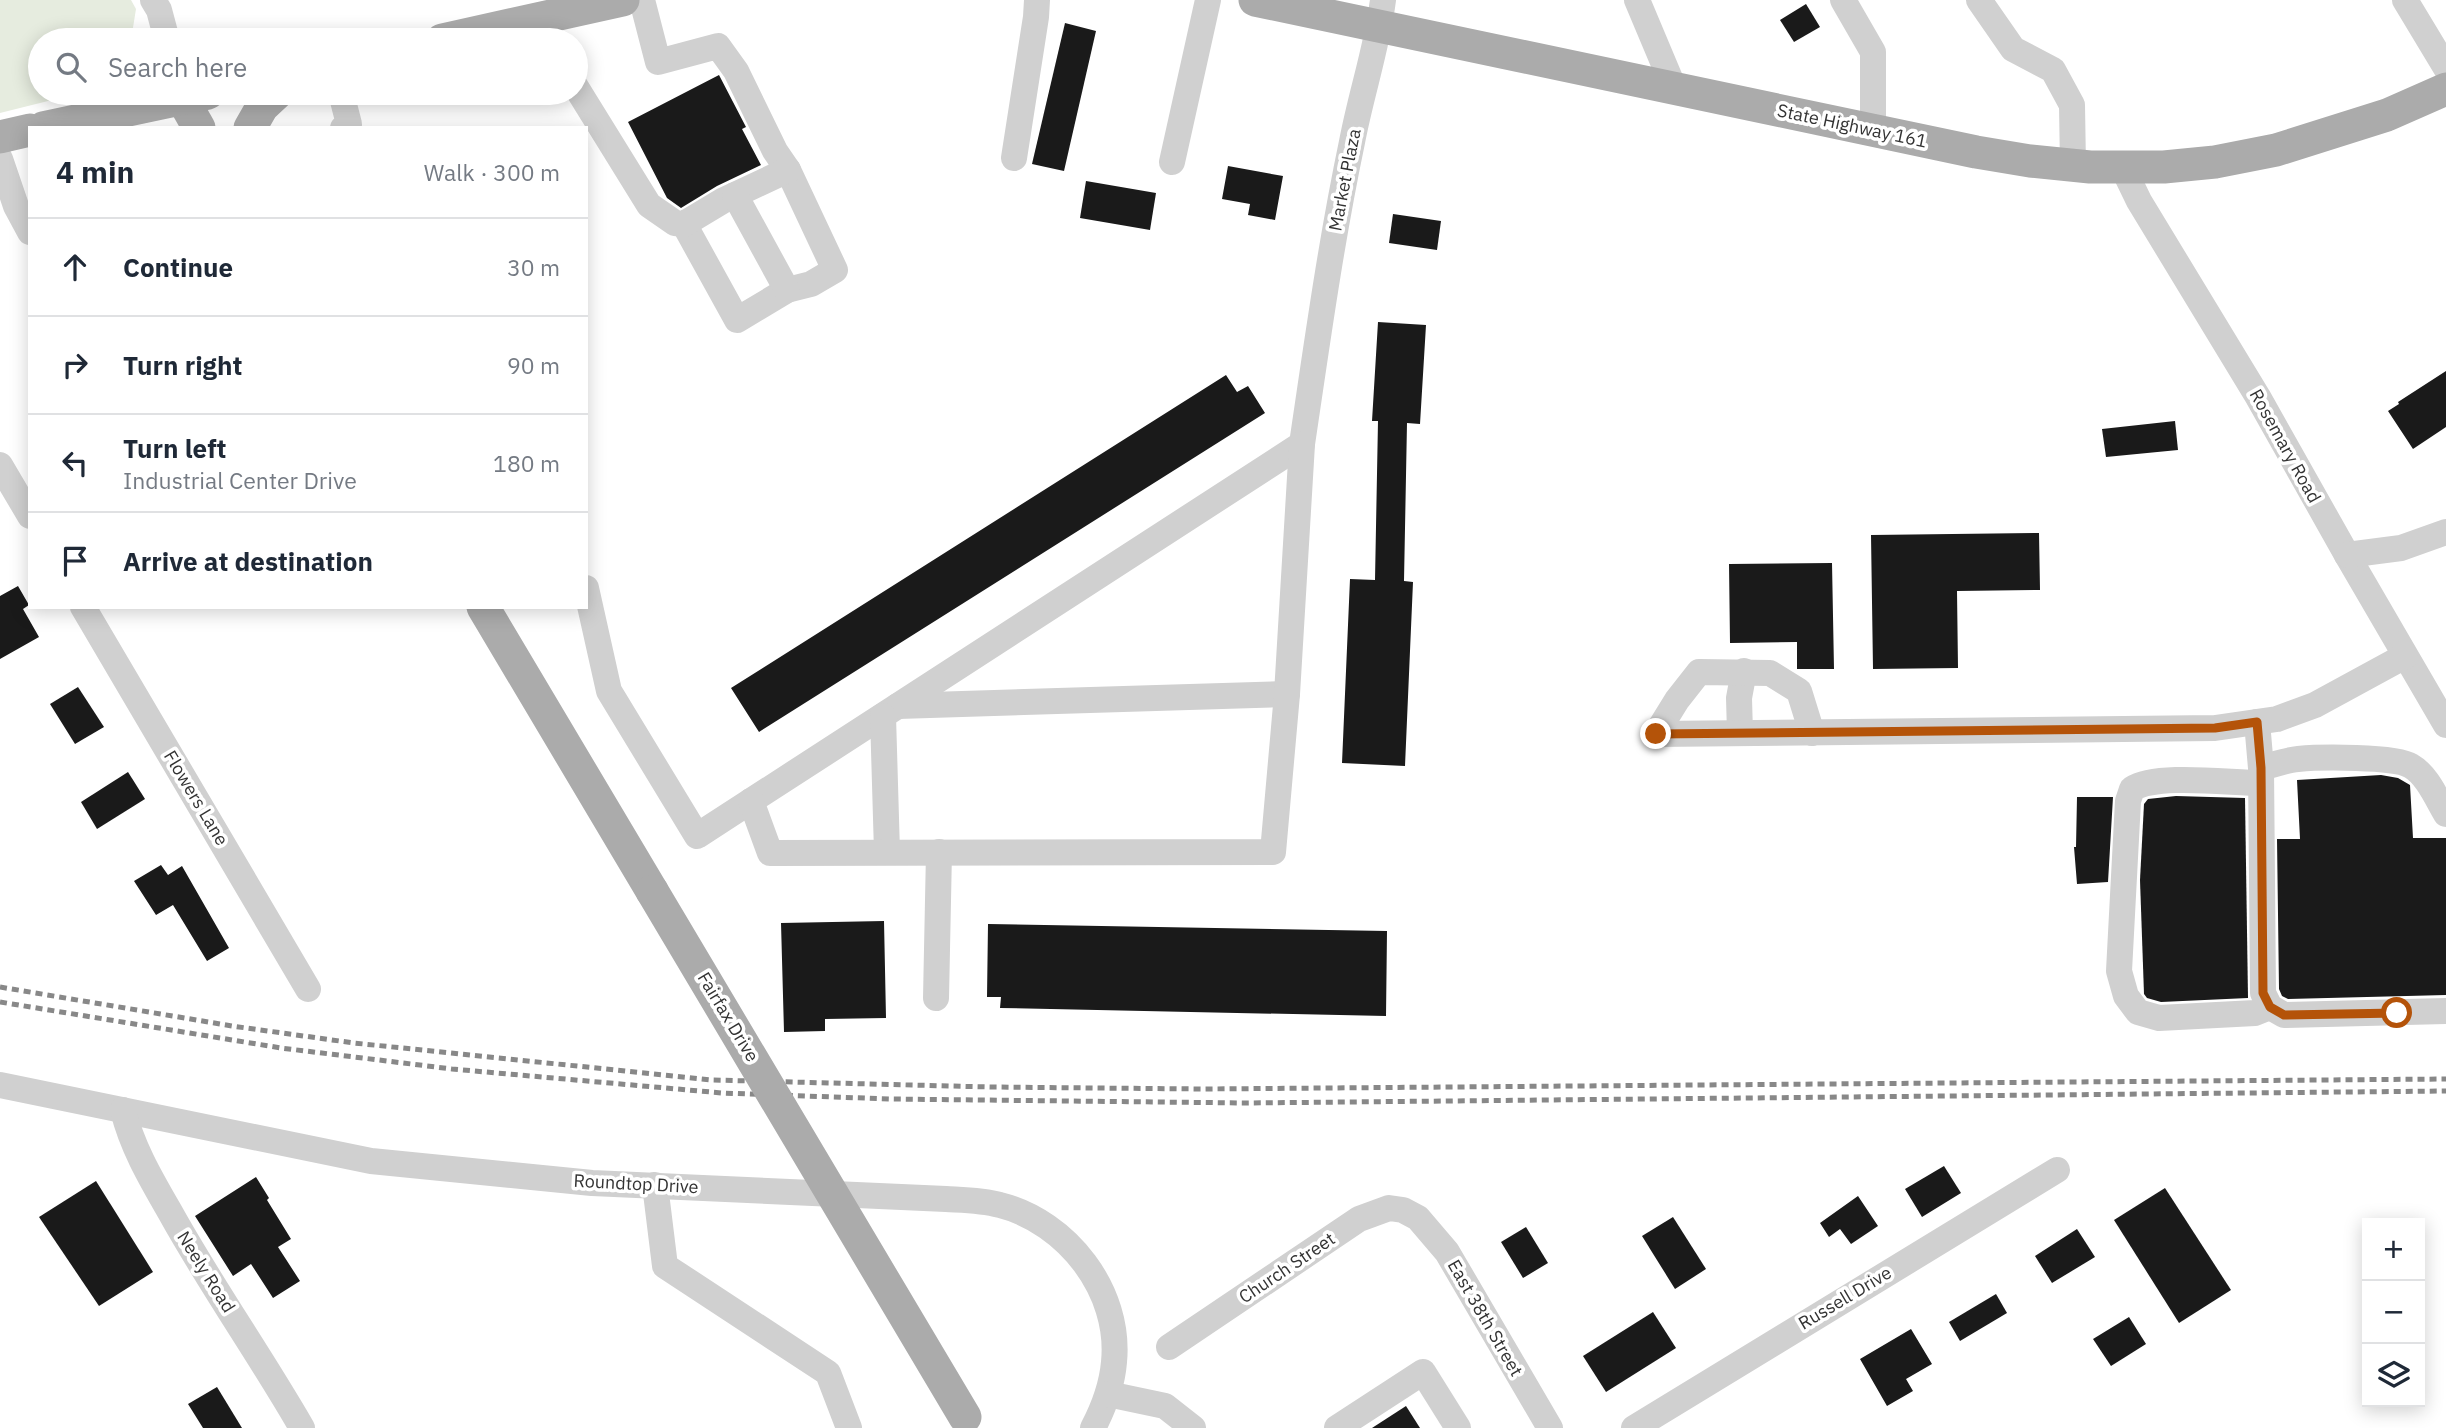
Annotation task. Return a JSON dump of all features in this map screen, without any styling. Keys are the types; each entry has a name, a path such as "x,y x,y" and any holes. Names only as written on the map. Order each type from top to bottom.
{"main road":[{"path":"544,28 623,0"},
{"name":"State Highway 161","path":"1255,0 1381,13 1674,88 1976,152 2073,166 2165,167 2251,156 2387,115 2446,89"},
{"path":"52,126 145,105"},
{"path":"193,105 198,126"},
{"path":"251,126 264,105"},
{"path":"0,137 28,130"},
{"name":"Fairfax Drive","path":"484,609 968,1422"}],"street":[{"path":"153,0 164,28"},
{"path":"642,0 658,62 718,46 736,71 775,151 788,170 835,270 811,284 787,290 737,320 684,224"},
{"path":"1014,158 1037,0"},
{"path":"1172,162 1208,0"},
{"path":"1637,0 1674,88"},
{"path":"1843,0 1872,52 1873,130"},
{"path":"1979,0 2013,49 2053,70 2072,104 2073,166"},
{"path":"2404,0 2446,68"},
{"name":"Market Plaza","path":"939,852 1273,852 1287,694 1302,444 1352,140 1381,13"},
{"path":"344,105 349,124 346,126"},
{"path":"587,105 649,205 675,223 684,224 735,195 788,170"},
{"path":"0,159 16,206 28,228"},
{"name":"Rosemary Road","path":"2123,167 2138,201 2258,397 2446,725"},
{"path":"735,195 787,290"},
{"path":"588,597 608,691 697,836 1302,444"},
{"path":"0,465 28,513"},
{"path":"2347,555 2401,548 2446,532"},
{"name":"Flowers Lane","path":"84,609 308,989"},
{"path":"1812,733 1799,691 1770,673 1744,671 1699,672 1677,700 1656,734 1812,733 2215,728 2277,719 2315,705 2405,656"},
{"path":"1740,733 1739,698 1744,671"},
{"path":"890,711 1287,694"},
{"path":"887,852 890,711"},
{"path":"2257,722 2261,776 2263,993 2270,1007 2284,1015 2446,1011"},
{"path":"2270,1007 2255,1013 2158,1018 2138,1012 2126,996 2119,971 2128,801 2132,789 2141,783 2160,781 2261,776 2295,759 2395,761 2411,766 2423,777 2446,814"},
{"path":"751,800 770,853 939,852 936,998"},
{"name":"Roundtop Drive","path":"0,1085 371,1161 545,1180 977,1201 1001,1205 1035,1219 1057,1234 1081,1258 1107,1304 1115,1350 1108,1394 1093,1428"},
{"name":"Neely Road","path":"123,1110 128,1133 170,1213 302,1428"},
{"name":"Russell Drive","path":"1634,1428 2057,1170"},
{"path":"655,1185 665,1265 828,1373 849,1428"},
{"name":"Church Street","path":"1168,1347 1359,1219 1389,1208 1412,1213"},
{"name":"East 38th Street","path":"1412,1213 1447,1252 1550,1428"},
{"path":"1337,1428 1423,1372 1458,1428"},
{"path":"1108,1394 1165,1406 1193,1428"}],"shaded area":[{"path":"0,0 131,0 136,9 133,28 28,28 28,105 32,105 0,113"}],"building":[{"path":"1806,4 1820,27 1794,42 1780,20"},
{"path":"1065,23 1096,31 1064,171 1032,164"},
{"path":"719,75 746,127 742,129 761,165 717,186 681,208 667,198 628,122"},
{"path":"1228,166 1283,176 1275,220 1248,215 1250,204 1222,199"},
{"path":"1086,181 1156,193 1150,230 1080,218"},
{"path":"1393,214 1441,221 1437,250 1389,243"},
{"path":"1378,322 1426,325 1420,424 1407,423 1404,581 1413,582 1405,766 1342,763 1350,579 1375,580 1378,421 1372,421"},
{"path":"2446,371 2446,427 2413,449 2388,411"},
{"path":"1226,375 1237,392 1248,386 1265,413 759,732 731,688"},
{"path":"2175,421 2178,450 2106,457 2102,429"},
{"path":"2039,533 2040,590 1957,591 1958,668 1873,669 1871,535"},
{"path":"1832,563 1834,669 1797,669 1797,642 1730,643 1729,564"},
{"path":"18,586 28,603 23,609 39,637 0,659 0,596"},
{"path":"78,687 104,727 75,744 50,704"},
{"path":"128,772 145,799 97,829 81,802"},
{"path":"2381,775 2398,778 2410,785 2413,838 2446,838 2446,995 2288,999 2282,996 2279,989 2277,839 2300,839 2297,780"},
{"path":"2176,796 2245,798 2248,998 2161,1002 2147,998 2144,994 2140,880 2144,804 2148,799"},
{"path":"2077,797 2113,797 2108,882 2077,884 2074,847"},
{"path":"161,865 168,875 182,866 229,948 207,961 173,905 156,915 134,881"},
{"path":"884,921 886,1018 825,1019 825,1031 784,1032 781,923"},
{"path":"988,924 1387,931 1386,1016 1000,1008 1001,997 987,997"},
{"path":"1944,1166 1961,1193 1922,1217 1905,1189"},
{"path":"256,1177 291,1239 278,1247 300,1281 273,1298 251,1264 233,1276 195,1216"},
{"path":"96,1181 153,1272 99,1306 39,1217"},
{"path":"2165,1188 2231,1290 2179,1323 2114,1220"},
{"path":"1858,1196 1878,1226 1851,1244 1840,1229 1829,1237 1820,1223"},
{"path":"1673,1217 1706,1269 1675,1289 1642,1236"},
{"path":"1526,1227 1548,1263 1523,1278 1501,1242"},
{"path":"2077,1229 2095,1257 2052,1283 2035,1256"},
{"path":"1996,1294 2007,1313 1960,1341 1949,1322"},
{"path":"1653,1312 1676,1348 1606,1392 1583,1356"},
{"path":"2129,1317 2146,1344 2111,1366 2093,1339"},
{"path":"1911,1329 1932,1364 1906,1379 1913,1391 1887,1406 1860,1359"},
{"path":"217,1387 242,1428 203,1428 188,1404"},
{"path":"1406,1406 1420,1428 1372,1428"}],"railway":[{"path":"0,987 232,1026 354,1043 712,1080 1202,1089 2446,1079"},
{"path":"0,1002 281,1048 452,1069 722,1093 890,1099 1247,1103 2446,1091"}],"route":[{"path":"1656,734 2215,728 2257,722 2261,768 2263,993 2270,1007 2284,1015 2397,1013"}]}
